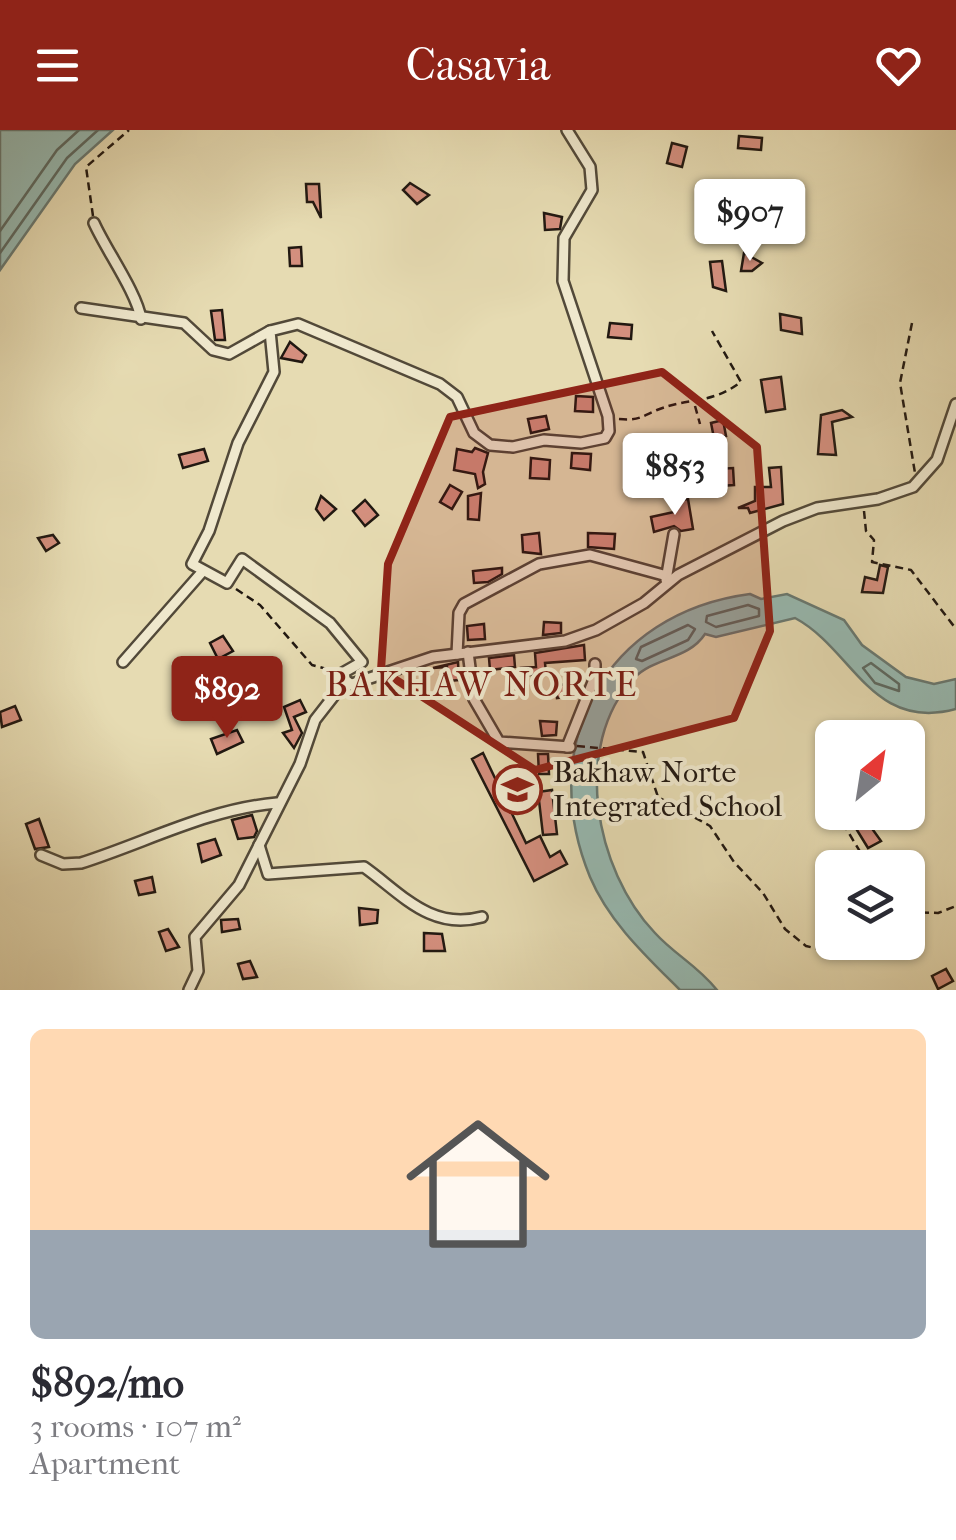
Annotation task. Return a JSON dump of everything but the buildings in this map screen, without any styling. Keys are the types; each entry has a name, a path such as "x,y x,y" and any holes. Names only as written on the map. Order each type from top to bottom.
{"street":[{"path":"80,308 184,322 213,350 229,354 270,331 298,324 440,384 457,398 474,432 490,444 513,446 544,440 582,444 604,438 610,431 608,416 563,282 564,238 592,190 590,167 567,130"},
{"path":"94,222 115,267 138,301 141,319"},
{"path":"270,331 274,372 238,443 209,531 192,564 226,583 242,559 330,623 362,662 338,675 352,686"},
{"path":"189,990 198,971 195,936 239,885 300,764 321,711 340,688 432,657 565,641 596,630 644,603 666,580 783,521 817,508 863,501 916,484 937,460 956,404"},
{"path":"666,580 674,534"},
{"path":"595,664 595,676 571,747 499,742 474,699 459,614 464,604 539,564 590,556 666,580"},
{"path":"124,662 203,571"},
{"path":"41,855 63,864 81,864 205,816 239,806 278,803"},
{"path":"259,845 268,874 364,867 384,888 436,917 466,922 482,917"}],"path":[{"path":"94,222 86,167 128,130"},
{"path":"912,322 900,384 916,484"},
{"path":"608,416 642,420 657,410 720,398 741,382 712,331"},
{"path":"694,403 700,424"},
{"path":"863,501 866,528 874,540 872,562 911,570 956,629"},
{"path":"226,583 260,605 312,665 329,667 338,675"},
{"path":"571,747 642,752 658,798 710,826 795,940 815,947"},
{"path":"925,913 938,913 956,906"}],"highlighted area":[{"path":"662,372 757,447 770,631 734,718 535,770 381,670 388,564 450,417"}],"water":[{"path":"0,130 113,130 75,164 0,270"},
{"path":"750,594 761,599 787,594 844,620 862,645 906,677 934,684 956,679 956,709 927,713 903,709 883,698 815,632 795,618 716,637 705,634 690,649 634,678 614,706 602,738 597,772 598,807 605,843 634,907 663,941 717,990 680,990 618,924 590,877 575,827 571,779 578,734 595,693 621,657 656,628 699,606"}],"place":[{"name":"Bakhaw Norte Integrated School","path":"518,789"}],"district":[{"name":"BAKHAW NORTE","path":"482,684"}]}
